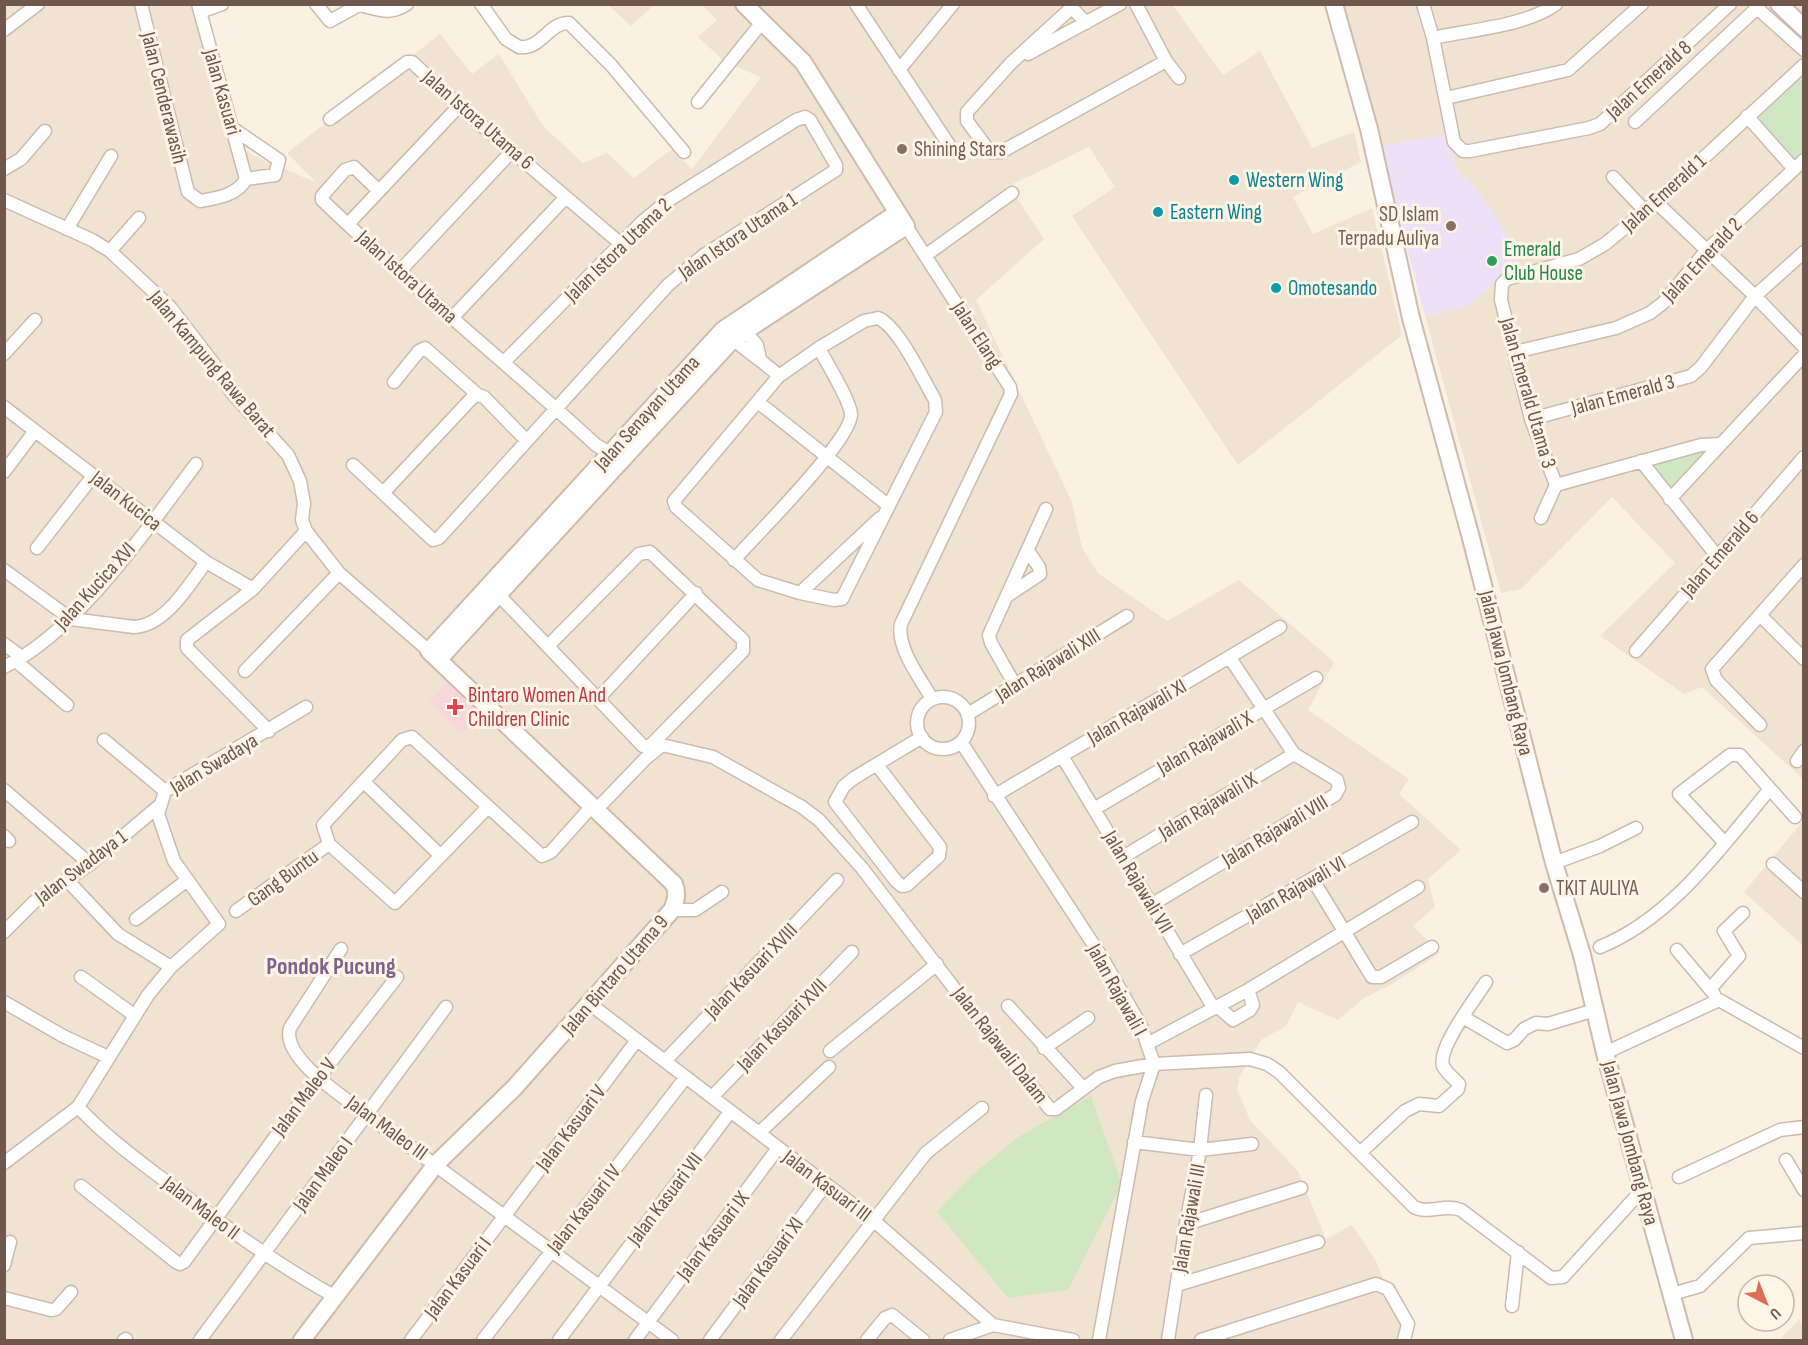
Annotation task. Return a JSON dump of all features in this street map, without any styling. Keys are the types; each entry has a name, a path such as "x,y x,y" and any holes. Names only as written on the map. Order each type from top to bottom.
{"street":[{"path":"4,30 38,4"},
{"name":"Jalan Cenderawasih","path":"141,4 188,192 200,201 211,199 236,190 246,179"},
{"path":"316,4 330,21 359,5 384,12 395,11 407,4"},
{"path":"481,4 506,39 519,47 535,44 557,27 569,23 611,65 684,152"},
{"path":"856,4 951,148"},
{"path":"1011,63 1120,4"},
{"path":"1136,4 1166,61 1179,78"},
{"name":"Jalan Jawa Jombang Raya","path":"1334,4 1369,129 1411,318 1471,537 1554,863 1582,955 1605,1053 1684,1341"},
{"path":"1423,4 1446,98 1568,70 1642,4"},
{"path":"1433,38 1506,23 1547,11 1556,4"},
{"name":"Jalan Emerald 8","path":"1446,98 1454,142 1463,151 1588,128 1600,124 1730,4"},
{"path":"1779,4 1803,28"},
{"name":"Jalan Elang","path":"746,5 803,62 901,220 926,255 1010,387 1011,394 901,624 899,633 902,644 932,699"},
{"path":"899,70 949,6"},
{"name":"Jalan Kasuari","path":"208,8 232,128 246,179"},
{"path":"1635,122 1757,8 1803,50"},
{"path":"1086,23 1074,10 1069,10 1011,63 966,116 967,121 990,152 1001,152 1166,61"},
{"path":"698,102 762,21"},
{"name":"Jalan Istora Utama 6","path":"330,119 410,61 459,106 621,244"},
{"name":"Jalan Emerald 1","path":"1502,284 1507,279 1592,253 1656,202 1748,116 1801,74"},
{"path":"348,224 459,106"},
{"path":"1748,116 1799,164"},
{"name":"Jalan Istora Utama 2","path":"504,362 666,202 796,120 806,117"},
{"name":"Jalan Istora Utama 1","path":"555,408 684,270 836,170 836,165 806,117"},
{"path":"232,128 279,160 275,175 246,179"},
{"path":"4,169 21,159 45,130"},
{"path":"400,271 512,151"},
{"path":"67,229 111,156"},
{"name":"Jalan Emerald 2","path":"1515,352 1616,327 1650,313 1663,303 1706,251 1799,164"},
{"name":"Jalan Istora Utama","path":"379,191 354,167 345,170 323,193 322,200 607,457"},
{"path":"1613,177 1645,211"},
{"path":"926,255 1012,193"},
{"path":"452,318 566,197"},
{"name":"Jalan Kampung Rawa Barat","path":"4,200 110,251 170,307 214,364 232,393 288,454 300,481 304,503 302,520 306,531"},
{"path":"1656,202 1755,296 1803,347"},
{"path":"110,251 139,218"},
{"name":"Jalan Senayan Utama","path":"492,593 607,457 733,330 901,220"},
{"name":"Jalan Emerald 3","path":"1531,419 1691,376 1701,367 1755,296 1803,252"},
{"name":"Jalan Emerald Utama 3","path":"1502,284 1501,300 1531,419 1556,485 1701,445 1721,444"},
{"path":"878,318 887,322 934,400 936,412 842,599 800,593 758,580 676,507 674,501 779,376 819,348 864,321 878,318"},
{"path":"4,354 35,320"},
{"path":"733,330 756,345 760,358 779,376"},
{"name":"Jalan Senayan Utama","path":"434,655 733,330"},
{"path":"394,382 419,351 425,348 478,395 484,397 526,440"},
{"path":"734,560 827,458 850,422 851,415 819,348"},
{"path":"1670,499 1803,355"},
{"path":"383,493 472,398 478,395"},
{"path":"758,402 887,509"},
{"name":"Jalan Kucica","path":"4,407 207,562 253,589"},
{"path":"353,465 436,541 555,408"},
{"path":"4,472 35,431"},
{"name":"Jalan Emerald 6","path":"1636,651 1803,457"},
{"path":"1641,461 1718,556"},
{"name":"Jalan Kucica XVI","path":"4,667 19,659 71,619 153,522 196,464"},
{"path":"37,548 93,476"},
{"path":"1541,518 1556,485"},
{"path":"1015,685 989,638 1046,508"},
{"path":"800,593 887,509"},
{"name":"Jalan Bintaro Utama 9","path":"302,1341 436,1164 514,1088 590,1004 672,910 677,891 674,884 434,655 339,573 306,531"},
{"name":"Jalan Swadaya","path":"4,1163 78,1107 134,1015 171,967 219,924 186,881 174,861 158,814 160,805 165,792 269,731 187,648 187,640 192,633 253,589 306,531"},
{"path":"1006,596 1040,574 1040,567 1028,551"},
{"path":"492,593 548,646 643,746 650,746 743,651 743,640 696,593 650,552 639,554 548,646"},
{"path":"4,570 71,619 134,627 150,624 162,615 207,562"},
{"path":"1760,725 1716,680 1712,669 1803,565"},
{"path":"245,671 339,573"},
{"path":"599,698 696,593"},
{"path":"1760,615 1803,659"},
{"name":"Jalan Rajawali XIII","path":"968,714 1127,616"},
{"name":"Jalan Rajawali XI","path":"994,796 1280,627"},
{"path":"4,644 67,705"},
{"name":"Jalan Rajawali VIII","path":"1151,904 1335,795 1339,788 1337,780 1294,754 1230,658"},
{"name":"Jalan Rajawali X","path":"1094,808 1316,678"},
{"path":"946,696 960,702 968,714 969,729 961,742 948,748 940,748 933,747 921,738 917,723 921,709 932,699 946,696"},
{"path":"269,731 306,707"},
{"path":"488,807 395,903 329,844 323,830 325,820 402,740 412,737 542,856 551,852 594,808"},
{"path":"877,765 940,847 939,856 907,885 902,886 896,881 835,801 844,786 877,765 921,738"},
{"path":"104,740 165,792"},
{"name":"Jalan Rajawali I","path":"961,742 994,796 1101,956 1141,1026 1154,1064"},
{"name":"Jalan Rajawali Dalam","path":"594,808 645,759 662,746 713,757 801,807 819,820 862,868 1045,1105 1056,1109 1100,1077 1115,1071 1154,1064 1250,1059 1267,1064 1279,1072 1414,1207 1424,1210 1448,1206 1461,1210 1551,1278 1563,1276 1642,1190"},
{"name":"Jalan Rajawali IX","path":"1123,857 1294,754"},
{"path":"1725,843 1678,794 1735,754 1740,755 1795,818"},
{"name":"Jalan Rajawali VII","path":"1062,756 1180,954 1215,1006"},
{"path":"364,782 441,856"},
{"path":"1582,955 1599,947 1619,932 1650,919 1725,843 1770,789"},
{"path":"4,790 90,864"},
{"name":"Jalan Swadaya 1","path":"7,925 34,902 90,864 160,805"},
{"name":"Jalan Rajawali VI","path":"1180,954 1412,822"},
{"path":"1554,863 1600,846 1636,828"},
{"name":"Gang Buntu","path":"236,911 329,844"},
{"path":"1773,864 1803,892"},
{"path":"67,880 118,934 171,967"},
{"name":"Jalan Kasuari XVIII","path":"664,1061 837,880"},
{"path":"1313,880 1367,969 1377,978 1432,947"},
{"path":"136,919 186,881"},
{"path":"1147,1044 1248,990 1418,887"},
{"path":"677,891 695,910"},
{"path":"672,910 695,910 722,892"},
{"path":"1710,989 1739,956 1724,930 1743,913"},
{"name":"Jalan Maleo III","path":"341,949 290,1028 286,1038 292,1050 319,1077 436,1164"},
{"path":"1677,950 1719,1000 1803,1048"},
{"name":"Jalan Kasuari XVII","path":"712,1097 852,952"},
{"path":"830,1052 938,964"},
{"path":"81,977 134,1015"},
{"name":"Jalan Maleo V","path":"81,1186 180,1264 319,1077 397,977"},
{"path":"1361,1152 1405,1110 1419,1104 1439,1106 1458,1089 1459,1084 1443,1066 1443,1055 1463,1017 1486,982"},
{"path":"1215,1006 1233,1020 1250,1010 1253,1005 1248,990"},
{"path":"1605,1053 1719,1000"},
{"path":"4,1002 63,1036 108,1058"},
{"name":"Jalan Kasuari III","path":"590,1004 873,1220 993,1325 1073,1341"},
{"path":"1008,1006 1083,1088"},
{"name":"Jalan Maleo I","path":"200,1341 446,1007"},
{"path":"1463,1017 1507,1043 1514,1040 1524,1029 1536,1023 1548,1024 1594,1010"},
{"path":"1044,1048 1088,1018"},
{"name":"Jalan Kasuari V","path":"505,1215 637,1040"},
{"path":"1099,1341 1142,1101 1154,1064"},
{"path":"759,1133 829,1067"},
{"name":"Jalan Kasuari IV","path":"483,1341 686,1077"},
{"name":"Jalan Rajawali III","path":"1168,1341 1200,1150 1206,1095"},
{"name":"Jalan Maleo II","path":"78,1107 100,1131 214,1218 264,1254 334,1296"},
{"path":"781,1341 926,1153 982,1108"},
{"name":"Jalan Kasuari VII","path":"559,1341 730,1112"},
{"path":"1679,1177 1780,1130 1803,1127"},
{"path":"1134,1142 1200,1150 1252,1144"},
{"name":"Jalan Kasuari IX","path":"635,1341 778,1148"},
{"path":"1786,1160 1803,1190"},
{"name":"Jalan Kasuari I","path":"436,1164 672,1341"},
{"name":"Jalan Kasuari XI","path":"710,1341 825,1184"},
{"path":"1186,1224 1301,1188"},
{"name":"Jalan Kasuari I","path":"411,1341 505,1215"},
{"path":"1672,1294 1706,1283 1749,1238 1803,1233"},
{"path":"4,1265 10,1242"},
{"path":"1177,1285 1318,1242"},
{"path":"1512,1306 1518,1252"},
{"path":"1201,1341 1376,1284 1388,1289 1408,1324 1404,1341"},
{"path":"4,1298 51,1310 71,1292"},
{"path":"867,1341 885,1318 892,1315 923,1341"},
{"path":"950,1341 993,1325"}],"shaded area":[{"path":"5,5 196,5 233,138 252,155 317,183 287,153 440,34 472,74 499,54 543,126 583,163 607,153 634,178 672,149 692,169 761,77 725,62 698,37 717,20 702,5 1173,5 1223,75 1260,51 1312,148 1354,132 1361,162 1293,197 1313,234 1372,208 1402,335 1238,465 1072,216 1115,187 1089,147 1009,186 1044,239 976,300 1072,502 1082,548 1098,573 1167,621 1239,580 1334,662 1308,710 1409,779 1399,794 1461,850 1428,879 1435,907 1413,926 1440,953 1392,984 1364,998 1338,1020 1298,1002 1286,1026 1261,1040 1239,1078 1237,1089 1250,1120 1298,1171 1326,1239 1352,1225 1376,1261 1405,1334 1400,1340 5,1340"},
{"path":"608,5 654,5 631,26"},
{"path":"1344,5 1803,5 1803,779 1702,687 1684,694 1600,636 1675,563 1612,497 1521,589 1501,593 1425,316 1468,306 1481,194 1456,169 1448,134 1380,146"},
{"name":"SD Islam Terpadu Auliya","path":"1448,134 1456,169 1481,194 1522,257 1468,306 1425,316 1380,146"},
{"name":"Bintaro Women And Children Clinic","path":"449,681 482,713 461,734 429,701"},
{"path":"1803,821 1803,946 1744,892"},
{"path":"1799,1319 1803,1326 1803,1340 1780,1340 1786,1333 1796,1333 1796,1322"}],"green space":[{"path":"1795,74 1803,83 1803,160 1794,169 1747,116"},
{"path":"1721,444 1670,499 1641,461"},
{"path":"1091,1096 1122,1184 1068,1290 1008,1298 937,1212 971,1176 1018,1137"}],"place":[{"name":"Shining Stars","path":"902,149"},
{"name":"Western Wing","path":"1234,180"},
{"name":"Eastern Wing","path":"1158,212"},
{"name":"SD Islam Terpadu Auliya","path":"1451,226"},
{"name":"Emerald Club House","path":"1492,261"},
{"name":"Omotesando","path":"1276,288"},
{"name":"Bintaro Women And Children Clinic","path":"455,707"},
{"name":"TKIT AULIYA","path":"1544,888"}],"district":[{"name":"Pondok Pucung","path":"331,966"}]}
